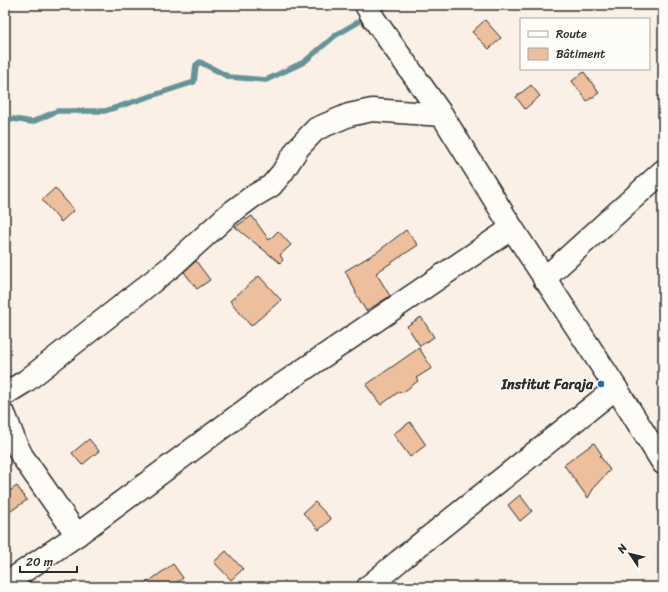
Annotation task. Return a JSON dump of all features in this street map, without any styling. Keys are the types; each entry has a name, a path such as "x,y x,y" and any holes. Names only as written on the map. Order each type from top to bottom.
{"main road":[{"path":"370,11 442,115 544,279 616,388 663,463"},
{"path":"5,394 26,381 171,267 228,215 252,197 271,186 282,174 298,148 316,129 349,116 372,110 442,115"},
{"path":"544,279 663,171"},
{"path":"5,584 77,535 259,400 512,228"},
{"path":"368,587 616,388"},
{"path":"5,416 22,456 77,535"}],"building":[{"path":"485,20 501,38 489,49 472,32"},
{"path":"584,72 599,93 587,101 572,81"},
{"path":"531,85 540,96 525,109 516,97"},
{"path":"55,188 74,210 61,222 42,200"},
{"path":"252,216 269,240 278,231 291,245 280,255 283,260 280,263 235,227"},
{"path":"406,230 418,245 376,273 390,296 366,311 345,271 377,252"},
{"path":"196,261 210,280 197,289 184,272"},
{"path":"259,276 281,300 251,326 230,301"},
{"path":"421,317 434,337 420,346 407,326"},
{"path":"419,348 432,368 416,378 418,381 402,393 400,391 381,405 366,385"},
{"path":"410,422 426,445 410,457 393,434"},
{"path":"89,439 99,451 82,465 72,453"},
{"path":"594,443 602,455 600,456 610,470 595,486 588,498 564,465"},
{"path":"17,486 27,500 5,515 5,494"},
{"path":"520,495 532,511 520,521 508,505"},
{"path":"315,502 331,519 319,530 303,513"},
{"path":"226,551 243,569 231,580 214,562"},
{"path":"173,564 183,578 171,587 141,587"}],"waterway":[{"path":"374,12 387,5"},
{"path":"5,123 13,119 32,122 57,111 105,111 194,82 196,65 200,62 229,77 266,80 304,62 336,35 367,17"}],"place":[{"name":"Institut Faraja","path":"601,384"}]}
